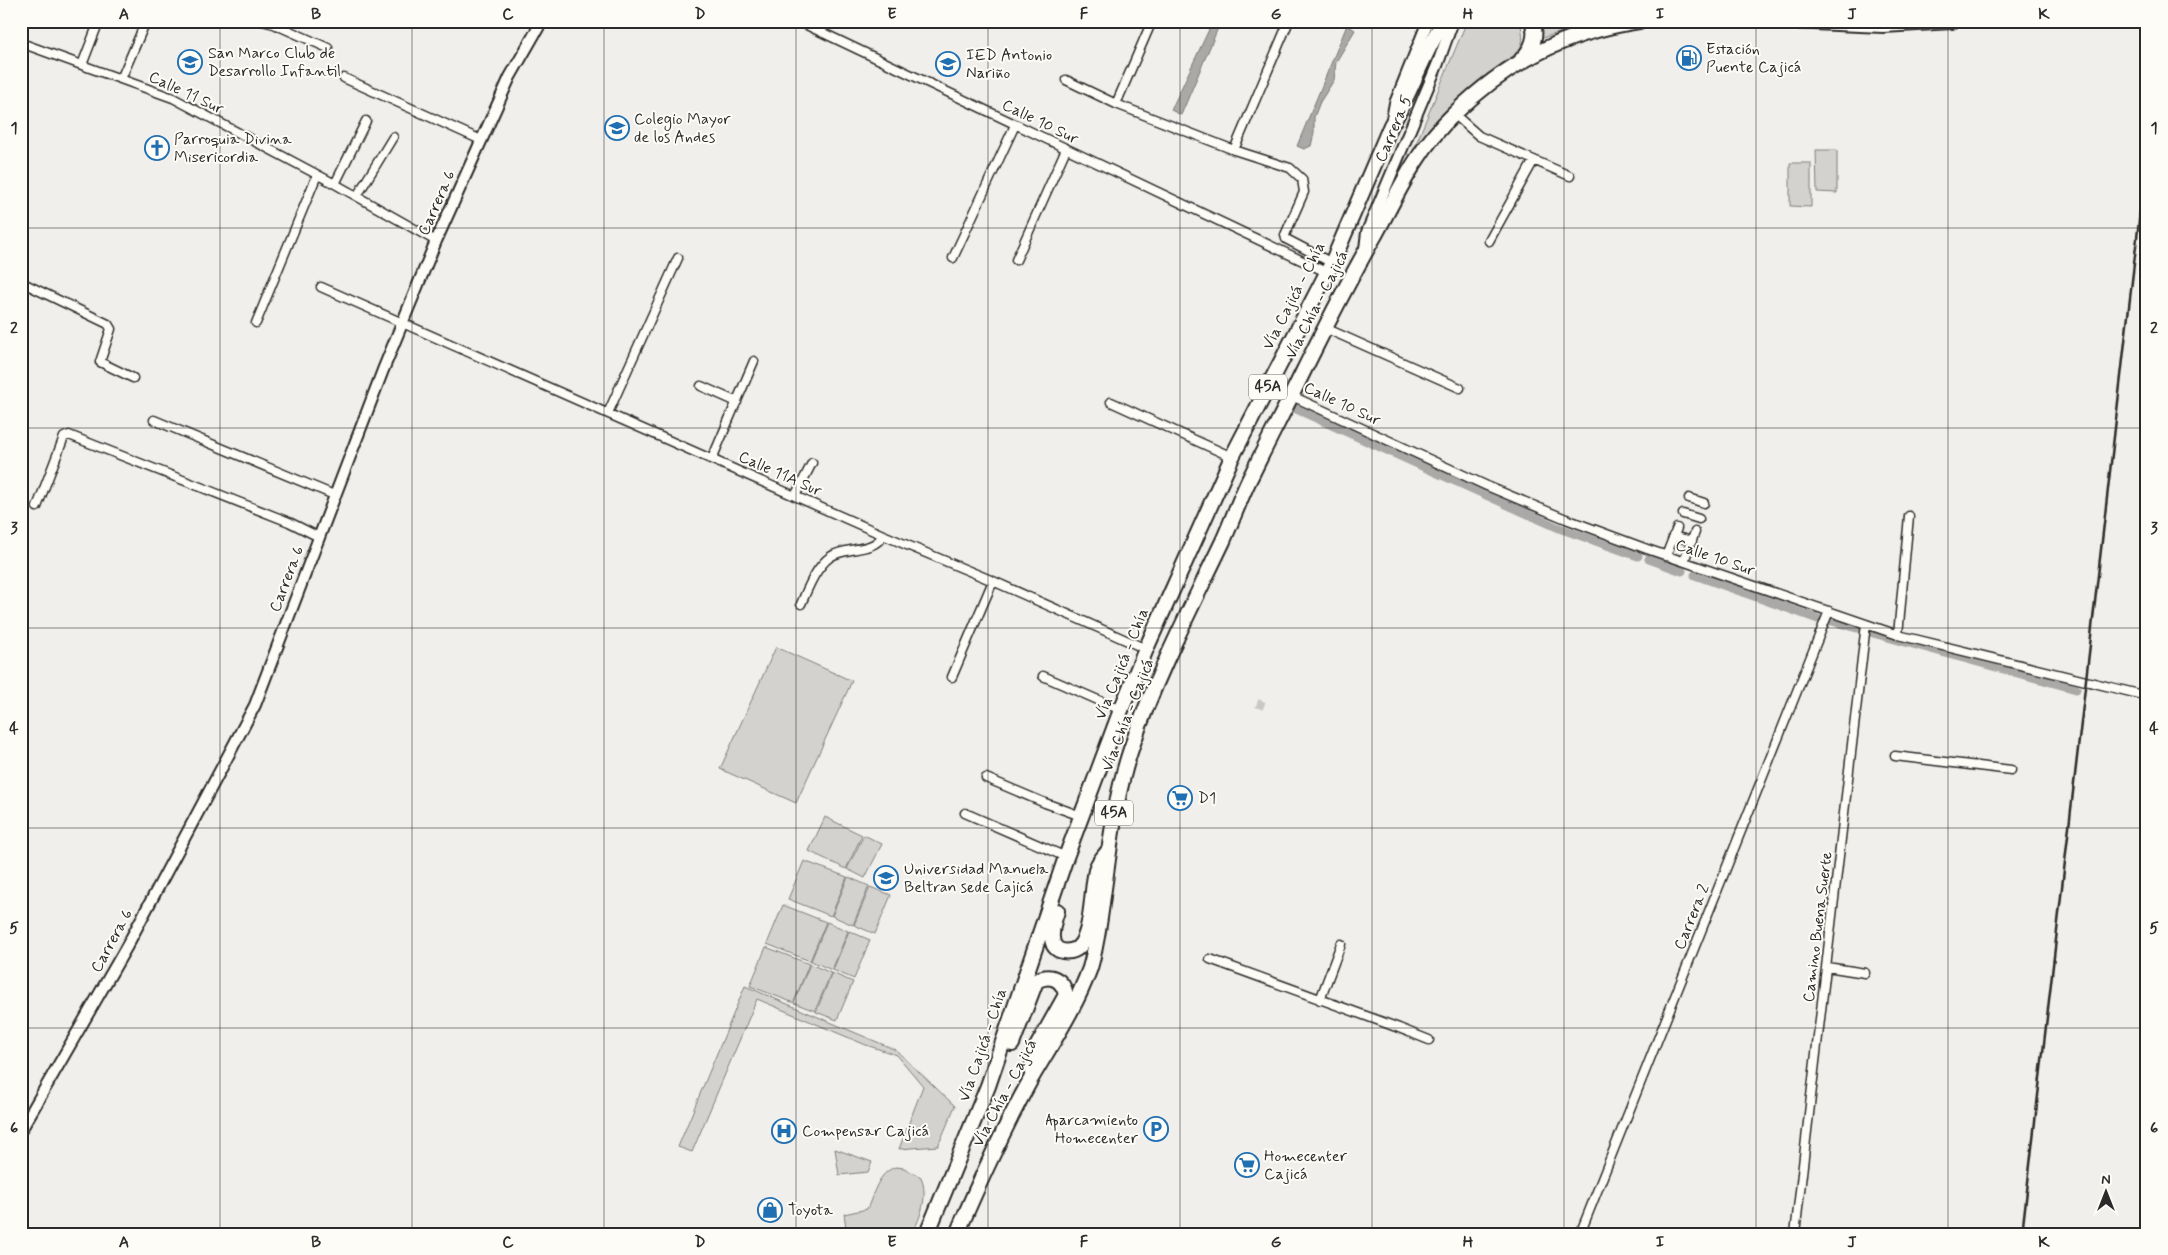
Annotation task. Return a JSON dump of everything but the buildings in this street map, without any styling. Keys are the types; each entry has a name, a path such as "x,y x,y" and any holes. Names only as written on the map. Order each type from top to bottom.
{"highway":[{"name":"45A","path":"1391,125 1402,107 1426,51 1444,21"},
{"path":"1518,63 1528,53 1534,40 1532,21"},
{"name":"45A","path":"1365,249 1408,171 1437,132 1482,89 1518,63 1558,42 1612,25 1639,21"},
{"path":"1790,21 1883,24 1952,21"},
{"name":"Vía Cajicá - Chía","path":"927,1234 938,1202 961,1153 988,1086 1064,862 1146,649 1232,456 1329,268 1391,125"},
{"name":"Vía Chía - Cajicá","path":"957,1234 997,1143 1076,1002 1091,965 1098,932 1114,813 1132,745 1192,602 1224,538 1250,477 1365,249"},
{"path":"1064,862 1066,881 1051,936 1058,948 1074,951 1081,946 1086,935 1097,866 1110,848"},
{"path":"961,1153 975,1142 1036,981 1043,977 1051,977 1059,980 1064,987 1066,995 1034,1052 1032,1078"}],"main road":[{"name":"Carrera 6","path":"21,1130 127,946 255,705 320,537 334,495 436,242 510,77 542,21"},
{"name":"Carrera 5","path":"1391,125 1395,103 1428,21"},
{"name":"Carrera 5","path":"1365,249 1368,232 1453,21"}],"street":[{"path":"82,65 99,21"},
{"path":"121,79 146,21"},
{"path":"262,21 274,24 328,48"},
{"name":"Calle 10 Sur","path":"798,21 1014,125 1329,268"},
{"path":"1116,104 1152,21"},
{"path":"1234,150 1289,21"},
{"name":"Calle 11 Sur","path":"21,43 173,98 357,196 436,242"},
{"path":"344,78 481,140"},
{"path":"1066,80 1116,104 1234,150 1290,168 1302,179 1304,192 1286,239 1329,268"},
{"path":"1454,114 1479,136 1570,176"},
{"path":"335,184 366,121"},
{"path":"953,258 1014,125"},
{"path":"357,196 393,136"},
{"path":"1016,260 1066,149"},
{"path":"1489,241 1534,160"},
{"path":"256,323 317,175"},
{"path":"608,413 678,258"},
{"path":"21,282 108,324 111,329 100,362 133,378"},
{"name":"Calle 11A Sur","path":"321,286 883,535 993,581 1146,649"},
{"path":"1325,328 1460,388"},
{"path":"712,459 754,361"},
{"path":"702,386 737,402"},
{"name":"Calle 10 Sur","path":"1292,396 1426,458 1566,519 1666,556 1898,635 2147,696"},
{"path":"1111,402 1232,456"},
{"path":"154,420 334,495"},
{"path":"37,507 64,437 71,435 290,522 320,537"},
{"path":"795,496 812,463"},
{"path":"1689,498 1704,503"},
{"path":"1683,514 1699,519"},
{"path":"1898,635 1909,516"},
{"path":"1666,556 1675,532 1692,541"},
{"path":"1684,562 1695,532"},
{"path":"801,604 813,578 829,557 839,552 875,544 883,535"},
{"path":"952,677 993,581"},
{"name":"Carrera 2","path":"1580,1234 1829,611"},
{"name":"Camino Buena Suerte","path":"1795,1234 1866,624"},
{"path":"1043,676 1121,710"},
{"path":"1895,756 2011,770"},
{"path":"986,778 1081,816"},
{"path":"965,813 1064,862"},
{"path":"1320,1000 1340,944"},
{"path":"1210,960 1429,1040"},
{"path":"1827,967 1865,973"}],"shaded area":[{"path":"1213,21 1221,21 1181,115 1171,110"},
{"path":"1467,21 1520,21 1523,36 1521,47 1514,55 1501,64 1410,158"},
{"path":"1539,21 1597,21 1542,38"},
{"path":"1347,25 1355,30 1336,62 1334,80 1320,102 1314,117 1314,133 1311,146 1304,149 1297,146"},
{"path":"1816,150 1837,150 1837,193 1817,192"},
{"path":"1790,163 1811,163 1811,207 1790,206"},
{"path":"776,647 852,681 796,803 720,769"},
{"path":"825,817 862,835 846,869 809,851"},
{"path":"864,835 882,844 865,878 847,869"},
{"path":"804,861 847,877 831,916 788,899"},
{"path":"848,877 869,886 853,925 832,916"},
{"path":"870,887 891,895 875,934 854,925"},
{"path":"783,905 826,922 810,961 767,944"},
{"path":"827,922 848,931 832,970 811,961"},
{"path":"849,931 870,940 854,979 833,970"},
{"path":"766,947 809,964 794,1002 810,964 831,973 815,1011 750,986"},
{"path":"832,973 853,982 837,1020 816,1012"},
{"path":"745,986 896,1050 955,1106 938,1146 899,1149 923,1086 897,1055 866,1045 757,999 692,1152 678,1147"},
{"path":"835,1149 872,1162 868,1172 839,1175"},
{"path":"896,1167 904,1168 921,1177 923,1184 923,1204 914,1230 905,1234 847,1234 844,1214 867,1209 881,1179"}],"waterway":[{"path":"1296,409 1559,528 1638,556"},
{"path":"1649,559 1682,571"},
{"path":"1695,575 1818,619"},
{"path":"1832,621 1857,628"},
{"path":"1873,633 2076,689"}],"tunnel":[{"path":"1257,703 1264,706"}],"railway":[{"path":"2022,1234 2147,151"}],"place":[{"name":"Estación Puente Cajicá","path":"1689,58"},
{"name":"San Marco Club de Desarrollo Infantil","path":"190,62"},
{"name":"IED Antonio Nariño","path":"948,64"},
{"name":"Colegio Mayor de los Andes","path":"617,128"},
{"name":"Parroquia Divina Misericordia","path":"157,148"},
{"name":"D1","path":"1180,798"},
{"name":"Universidad Manuela Beltran sede Cajicá","path":"886,878"},
{"name":"Aparcamiento Homecenter","path":"1156,1129"},
{"name":"Compensar Cajicá","path":"784,1131"},
{"name":"Homecenter Cajicá","path":"1247,1165"},
{"name":"Toyota","path":"770,1210"}]}
